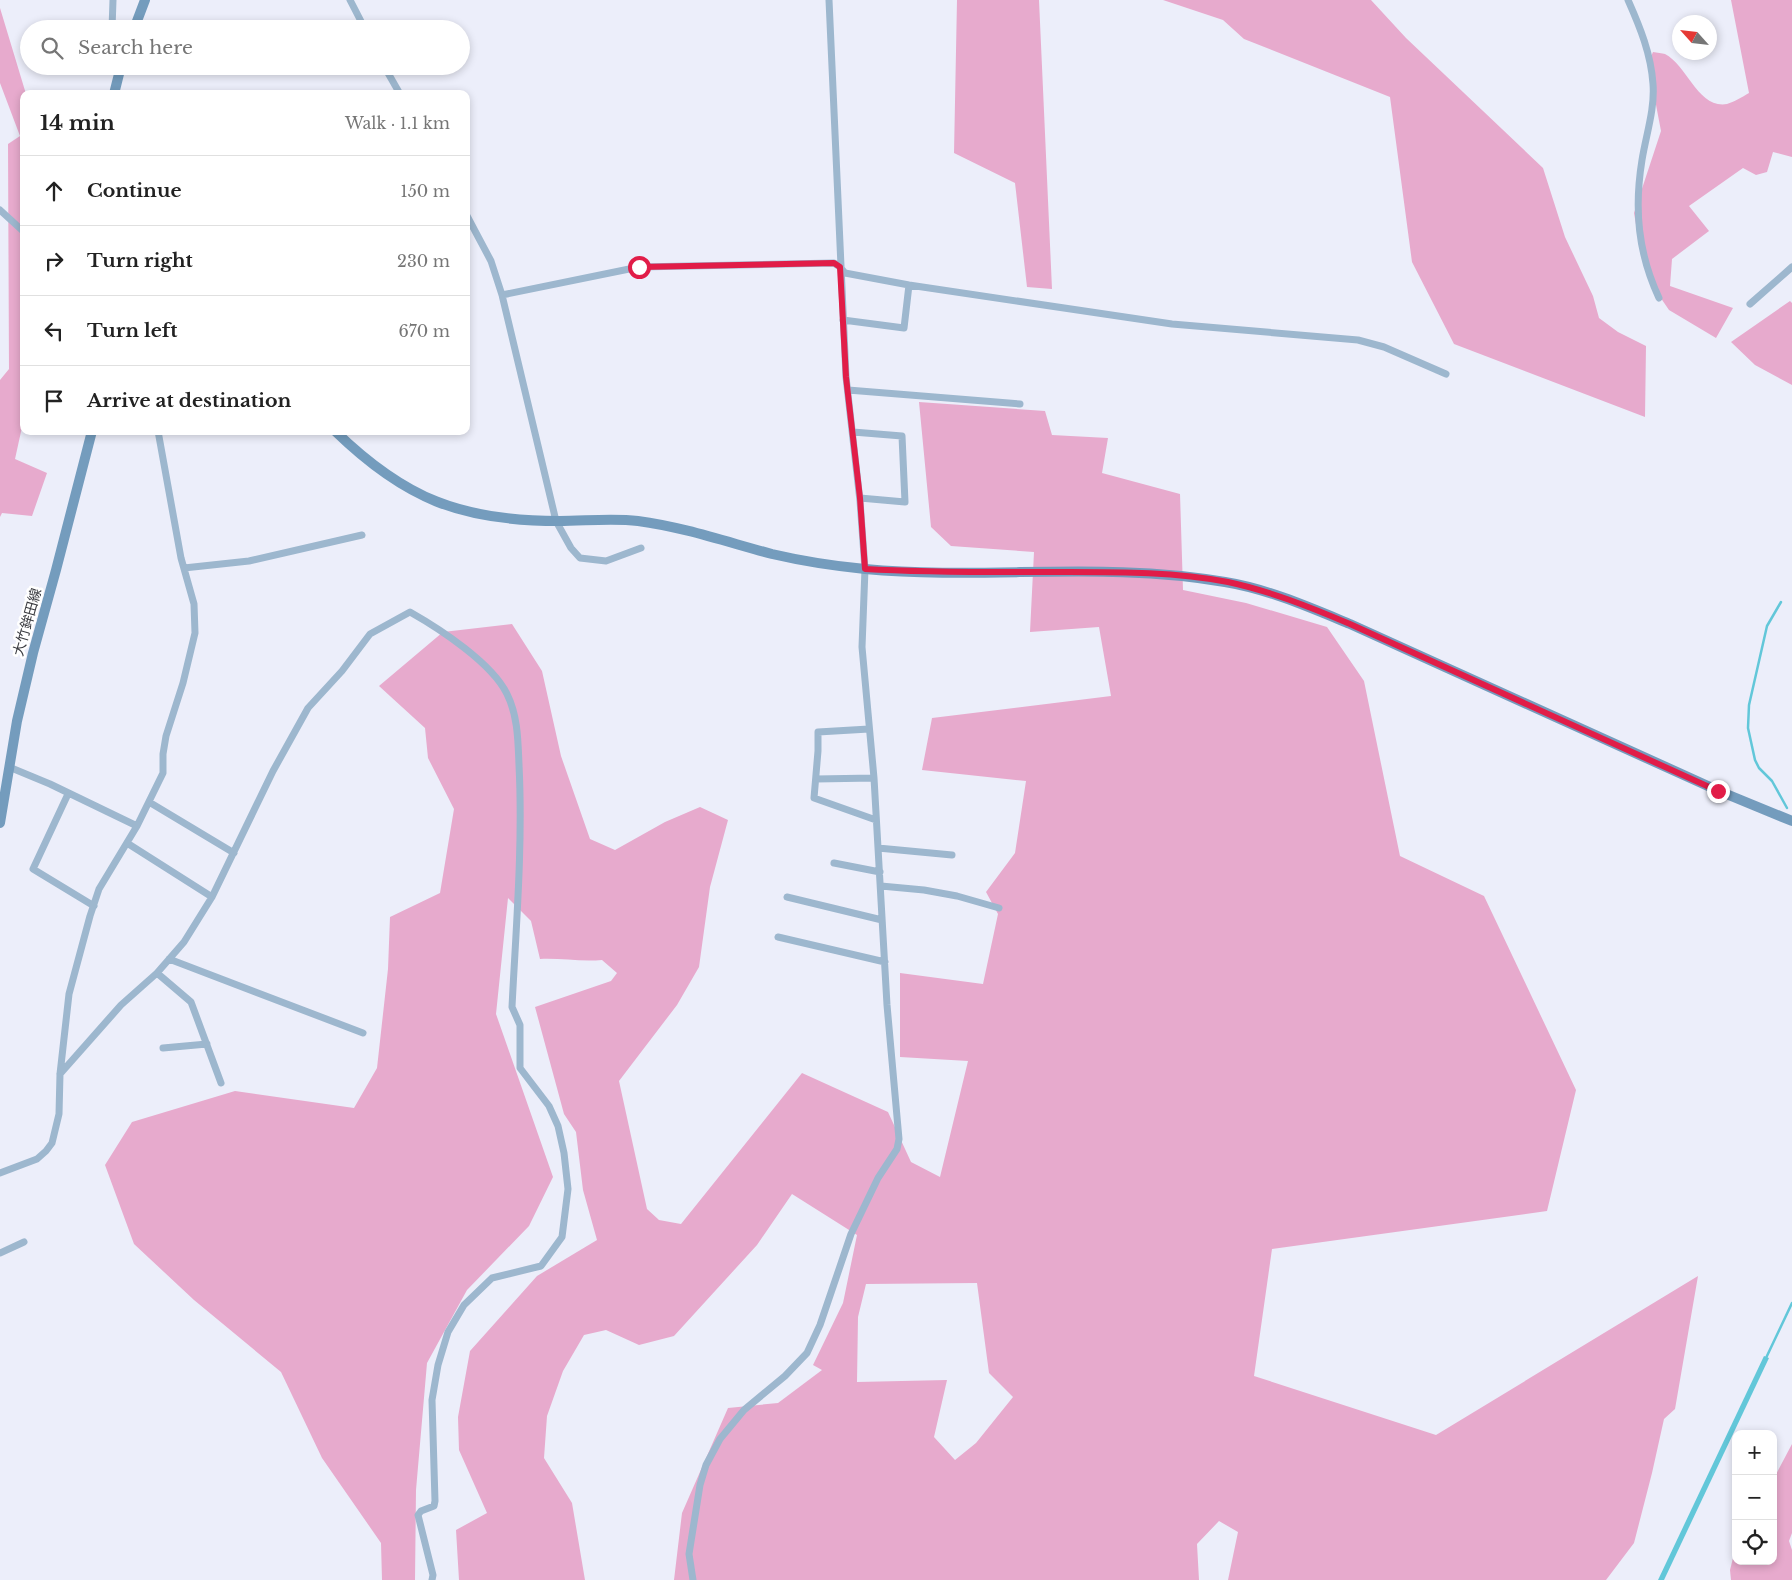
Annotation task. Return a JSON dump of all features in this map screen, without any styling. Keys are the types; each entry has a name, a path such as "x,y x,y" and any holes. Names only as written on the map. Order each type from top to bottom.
{"street":[{"path":"112,20 113,0"},
{"path":"137,20 145,0"},
{"path":"350,0 360,20"},
{"path":"693,1580 689,1554 700,1485 706,1465 720,1440 744,1410 785,1376 807,1353 820,1325 850,1234 878,1178 897,1149 899,1127 885,962 874,778 862,647 865,569 843,320 829,0"},
{"path":"1628,0 1642,30 1650,57 1654,86 1638,188 1638,224 1642,253 1648,275 1659,298"},
{"path":"115,90 118,75"},
{"path":"389,75 398,90"},
{"path":"0,210 20,228"},
{"path":"470,222 491,261 502,296 556,521 571,548 580,558 606,561 640,548"},
{"path":"502,296 639,267 834,263 845,274 1172,324 1358,340 1384,347 1446,374"},
{"path":"1750,304 1792,267"},
{"path":"843,320 904,328 909,285"},
{"path":"848,390 1020,404"},
{"path":"853,432 902,436 905,502 860,498"},
{"name":"大竹鉾田線","path":"0,823 17,721 32,653 59,561 91,435"},
{"path":"0,1173 37,1158 46,1151 52,1142 60,1114 60,1074 69,994 99,889 137,826 163,773 163,754 166,736 183,683 194,632 194,604 184,568 159,435"},
{"path":"339,435 380,471 403,486 437,502 468,513 556,521 636,521 689,531 802,561 865,569 912,572 1156,573 1228,582 1268,592 1350,624 1718,791 1792,821"},
{"path":"184,568 249,561 362,535"},
{"path":"60,1074 121,1005 157,973 184,942 212,897 273,771 308,708 342,671 370,634 410,612 441,631 486,666 498,679 508,695 517,725 521,794 512,1007 520,1025 520,1068 549,1106 558,1126 564,1153 568,1189 562,1237 541,1266 492,1278 464,1305 448,1332 438,1365 432,1400 436,1501 434,1506 421,1511 418,1515 433,1575 432,1580"},
{"path":"869,729 818,732 814,798 876,820"},
{"path":"9,767 50,784 137,826"},
{"path":"816,779 874,778"},
{"path":"68,794 33,869 94,906"},
{"path":"149,802 234,853"},
{"path":"127,843 212,897"},
{"path":"878,848 952,855"},
{"path":"834,862 880,872"},
{"path":"880,886 924,890 957,896 999,908"},
{"path":"787,897 882,920"},
{"path":"778,937 885,962"},
{"path":"169,959 363,1033"},
{"path":"157,973 191,1002 221,1083"},
{"path":"163,1048 207,1044"},
{"path":"0,1253 24,1242"}],"shaded area":[{"path":"957,0 1039,0 1052,289 1027,287 1015,183 954,153"},
{"path":"1163,0 1371,0 1406,38 1543,168 1565,237 1593,296 1599,318 1618,332 1646,346 1645,417 1454,344 1412,262 1390,97 1244,39 1223,20"},
{"path":"1731,0 1792,0 1792,157 1773,152 1767,172 1756,175 1743,168 1689,206 1709,231 1672,259 1670,286 1733,308 1716,338 1669,310 1656,291 1642,259 1634,213 1661,131 1648,63 1653,52 1665,54 1680,67 1700,93 1708,100 1717,104 1730,103 1749,93"},
{"path":"0,8 25,90 20,90 20,136 0,83"},
{"path":"20,136 20,435 15,459 47,473 32,516 2,513 0,517 0,380 9,369 8,144"},
{"path":"1790,301 1792,303 1792,385 1755,365 1731,342"},
{"path":"919,402 1045,411 1052,435 1108,438 1102,473 1180,494 1183,590 1246,603 1327,627 1364,681 1400,856 1484,896 1576,1090 1547,1211 1272,1249 1254,1376 1436,1435 1698,1276 1675,1409 1664,1419 1634,1543 1606,1580 1228,1580 1238,1532 1219,1521 1197,1544 1199,1580 674,1580 682,1513 728,1408 778,1403 822,1370 813,1365 843,1303 857,1235 792,1194 757,1245 674,1336 639,1345 606,1330 584,1335 563,1371 547,1416 544,1458 572,1503 585,1580 459,1580 456,1530 487,1513 459,1450 458,1417 470,1351 537,1276 597,1240 583,1190 576,1132 564,1114 535,1007 611,981 617,973 602,960 540,959 531,921 508,898 496,1014 553,1177 529,1226 467,1290 427,1363 416,1490 415,1580 382,1580 381,1543 322,1458 281,1372 194,1300 134,1244 105,1165 132,1122 235,1091 354,1108 377,1068 388,969 390,917 440,893 454,809 428,758 425,728 379,686 443,632 512,624 542,671 561,756 590,839 615,850 665,822 700,807 728,820 710,887 699,967 677,1005 619,1081 647,1209 659,1220 681,1224 802,1073 888,1112 911,1162 940,1177 968,1061 900,1057 900,973 983,984 998,914 986,892 1015,853 1026,781 922,770 932,718 1111,696 1099,627 1030,632 1034,552 951,546 931,527","holes":["977,1283 989,1373 1013,1397 976,1443 955,1460 934,1437 947,1380 857,1382 858,1317 866,1284"]},
{"path":"1792,1444 1792,1533 1789,1541 1792,1550 1792,1580 1731,1580 1730,1570 1732,1562 1732,1565 1777,1565 1777,1472"}],"water":[{"path":"1764,1356 1769,1358 1735,1430 1732,1430 1732,1436 1664,1580 1658,1580"}],"waterway":[{"path":"1781,602 1767,626 1749,705 1748,728 1755,760 1759,768 1772,781 1787,808"},
{"path":"1766,1358 1792,1303"}],"route":[{"path":"639,267 834,263 840,267 846,377 860,498 865,569 912,572 1156,573 1228,582 1268,592 1350,624 1718,791"}]}
